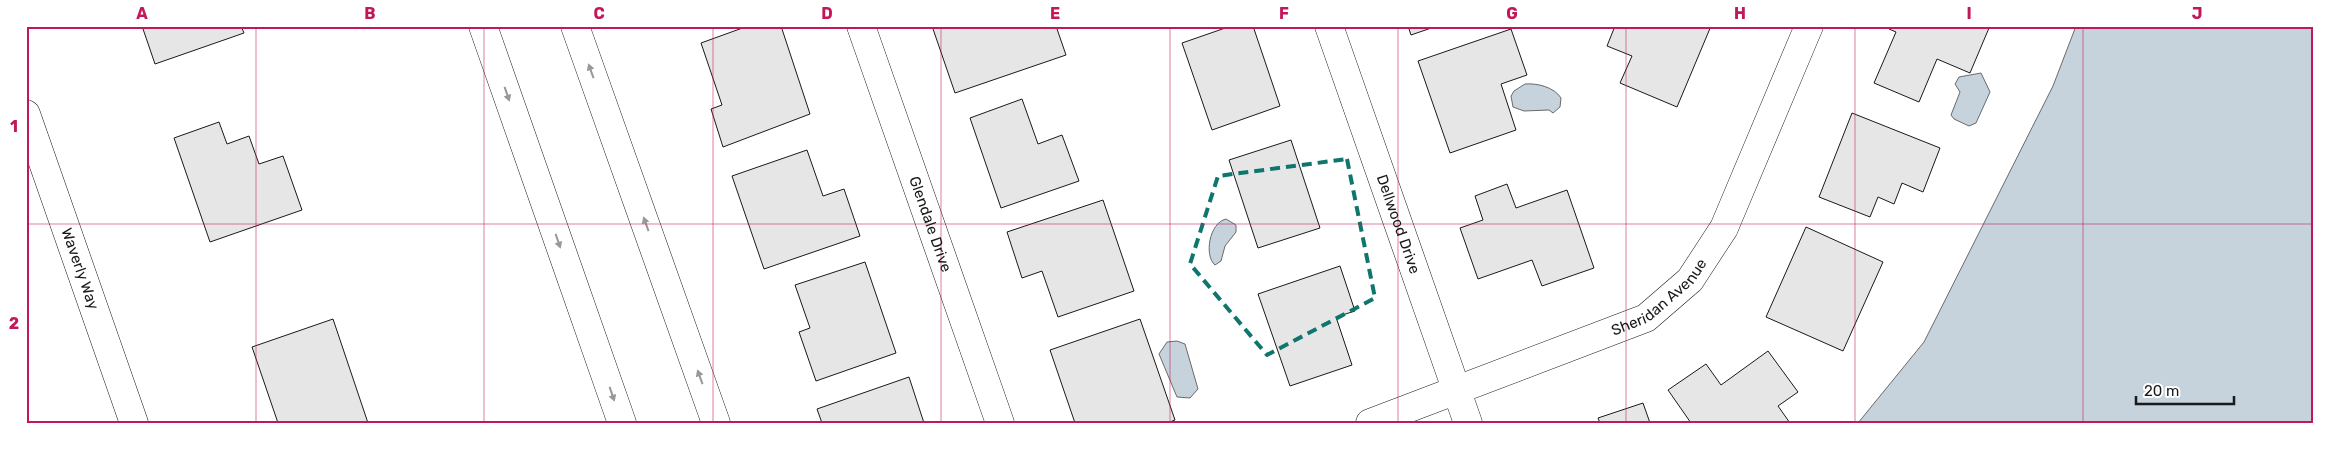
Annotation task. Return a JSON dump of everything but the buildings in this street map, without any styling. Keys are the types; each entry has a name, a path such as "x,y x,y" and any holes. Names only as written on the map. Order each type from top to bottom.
{"street":[{"path":"575,26 716,423"},
{"name":"Glendale Drive","path":"860,26 1000,423"},
{"name":"Dellwood Drive","path":"1329,26 1468,423"},
{"name":"Sheridan Avenue","path":"1370,423 1457,392 1646,318 1690,280 1724,228 1809,26"},
{"path":"487,37 622,423"},
{"name":"Waverly Way","path":"26,114 134,423"}],"highlighted area":[{"path":"1347,159 1375,298 1267,355 1190,264 1218,176"}],"shaded area":[{"path":"2076,26 2313,26 2313,423 1858,423 1924,342 2053,86"},
{"path":"1981,73 1990,92 1976,123 1969,126 1954,119 1951,115 1960,92 1955,84 1959,77"},
{"path":"1525,84 1535,84 1550,88 1561,98 1560,107 1553,113 1549,110 1524,111 1513,107 1511,96 1514,91"},
{"path":"1226,219 1236,225 1236,232 1225,246 1221,261 1215,265 1210,255 1210,240 1216,227"},
{"path":"1177,341 1185,344 1198,389 1190,398 1177,397 1159,354 1167,342"}]}
